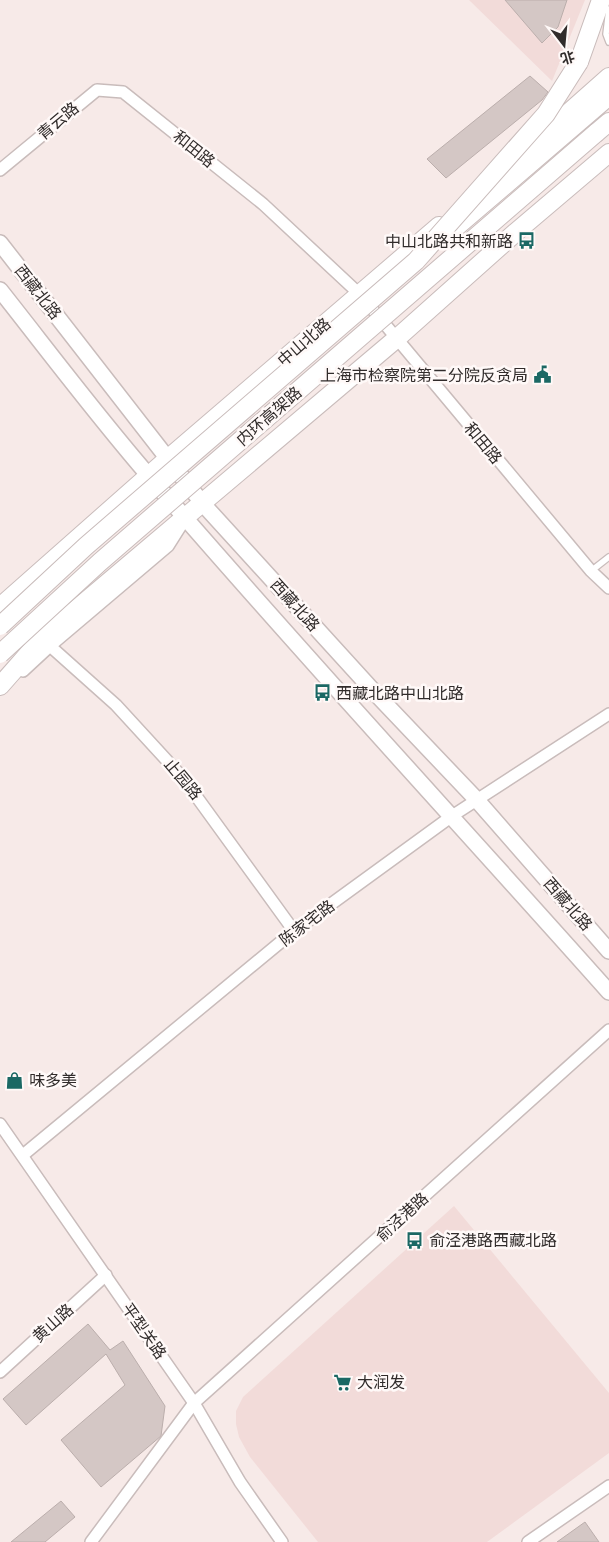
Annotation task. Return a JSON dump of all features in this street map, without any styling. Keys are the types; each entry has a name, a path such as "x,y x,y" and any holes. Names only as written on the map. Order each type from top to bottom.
{"main road":[{"path":"416,260 546,114 579,62 601,0"},
{"name":"中山北路","path":"0,607 356,292 609,77"},
{"name":"内环高架路","path":"0,626 86,546 416,260 609,96"},
{"name":"内环高架路","path":"0,654 100,562 605,126"},
{"path":"3,680 186,517 396,339 516,232 609,153"},
{"path":"563,194 609,163"},
{"name":"西藏北路","path":"0,243 203,504 377,695 476,800 609,951"},
{"name":"西藏北路","path":"0,290 148,476 186,517 331,685 452,816 609,992"}],"street":[{"name":"青云路","path":"0,170 97,90 123,92"},
{"name":"和田路","path":"123,92 263,204 356,292 592,571 609,588"},
{"path":"0,694 47,641"},
{"name":"止园路","path":"47,641 116,705 183,778 294,931"},
{"name":"陈家宅路","path":"23,1155 294,931 452,816 609,714"},
{"name":"俞泾港路","path":"90,1542 194,1403 609,1030"},
{"name":"平型关路","path":"0,1124 194,1403 240,1482 282,1542"},
{"name":"黄山路","path":"0,1372 106,1275"},
{"path":"528,1542 609,1486"}],"lane":[{"path":"609,9 606,34 609,42"},
{"path":"592,571 609,557"}],"shaded area":[{"path":"469,0 585,0 552,81"},
{"path":"454,1206 609,1393 609,1453 487,1542 318,1542 250,1457 239,1437 236,1411 243,1397"}],"building":[{"path":"505,0 567,0 558,27 542,43"},
{"path":"530,76 548,92 542,100 446,178 427,159"},
{"path":"88,1324 110,1350 123,1341 165,1406 161,1436 101,1487 61,1440 125,1385 106,1354 26,1425 3,1399"},
{"path":"61,1501 75,1517 45,1542 11,1542"},
{"path":"585,1522 599,1542 557,1542"}],"place":[{"name":"中山北路共和新路","path":"527,241"},
{"name":"上海市检察院第二分院反贪局","path":"542,375"},
{"name":"西藏北路中山北路","path":"322,693"},
{"name":"味多美","path":"15,1080"},
{"name":"俞泾港路西藏北路","path":"415,1240"},
{"name":"大润发","path":"343,1382"}]}
